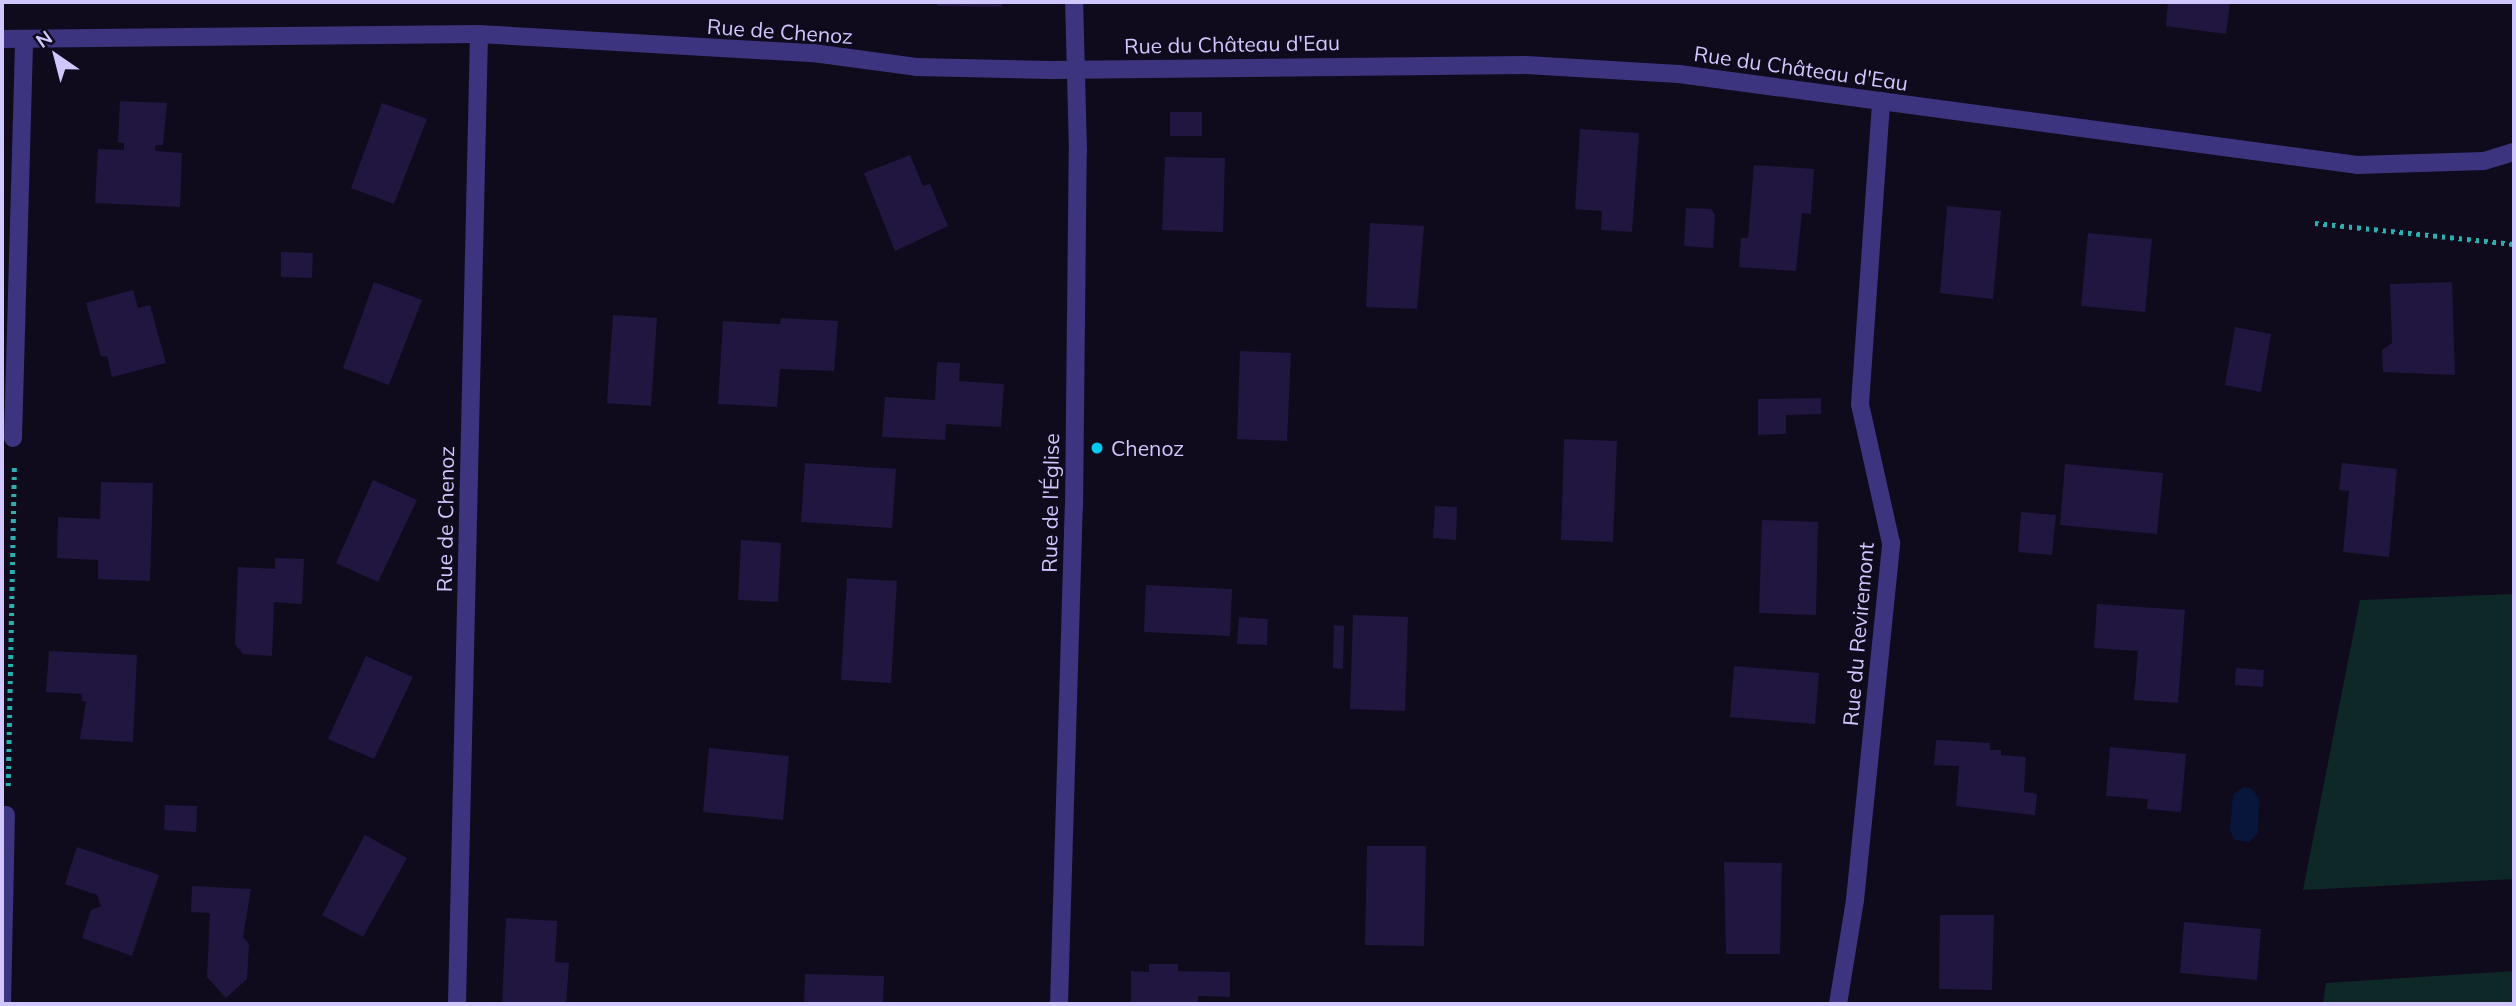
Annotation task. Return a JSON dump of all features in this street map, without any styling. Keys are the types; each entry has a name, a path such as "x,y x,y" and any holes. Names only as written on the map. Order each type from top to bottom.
{"street":[{"name":"Rue de l'Église","path":"1059,1004 1074,508 1077,70 1074,2"},
{"name":"Rue de Chenoz","path":"2,39 479,34 813,53 916,67 1077,70"},
{"name":"Rue de Chenoz","path":"457,1004 479,34"},
{"path":"13,438 24,39"},
{"name":"Rue du Château d'Eau","path":"1077,70 1526,65 1679,74 2357,165 2484,161 2514,152"},
{"name":"Rue du Reviremont","path":"1838,1004 1855,900 1891,543 1860,404 1881,101"},
{"path":"2,1004 6,815"}],"path":[{"path":"2315,223 2514,244"},
{"path":"6,815 13,438"}],"green space":[{"path":"2514,594 2514,879 2303,890 2360,600"},
{"path":"2514,971 2514,1004 2323,1004 2326,983"}],"water":[{"path":"2243,787 2251,788 2259,798 2258,833 2249,842 2235,840 2230,831 2233,795"}],"building":[{"path":"937,2 1002,2 1002,7 937,6"},
{"path":"2168,2 2230,2 2226,34 2166,26"},
{"path":"120,101 167,103 163,145 156,145 155,151 182,153 180,207 95,203 98,149 124,150 124,143 118,142"},
{"path":"382,103 427,119 394,204 351,188"},
{"path":"1170,112 1202,112 1202,136 1170,136"},
{"path":"1580,129 1639,133 1632,232 1601,230 1602,211 1575,209"},
{"path":"910,155 923,186 930,184 948,226 895,251 864,173"},
{"path":"1165,157 1225,158 1223,232 1162,230"},
{"path":"1754,165 1814,169 1811,214 1802,213 1796,271 1739,267 1741,238 1748,238"},
{"path":"1947,206 2001,211 1993,299 1940,293"},
{"path":"1686,208 1711,209 1715,215 1713,248 1684,246"},
{"path":"1370,223 1424,226 1417,309 1366,307"},
{"path":"2088,233 2152,239 2145,312 2081,306"},
{"path":"281,252 313,253 312,278 281,277"},
{"path":"374,282 422,300 389,385 343,368"},
{"path":"2452,282 2455,375 2383,372 2382,350 2392,343 2390,284"},
{"path":"133,290 138,308 150,305 166,363 112,377 107,356 101,357 86,303"},
{"path":"613,315 657,318 651,406 607,403"},
{"path":"781,318 838,321 834,371 780,369 777,407 718,404 723,321 780,324"},
{"path":"2235,327 2271,334 2261,392 2225,385"},
{"path":"1240,351 1291,353 1287,441 1237,439"},
{"path":"937,362 960,363 959,381 1004,384 1001,427 946,424 945,440 882,437 885,397 935,400"},
{"path":"1821,398 1821,414 1786,415 1786,434 1758,435 1758,399"},
{"path":"1564,439 1617,441 1613,542 1561,540"},
{"path":"805,463 896,469 892,528 801,522"},
{"path":"2342,463 2397,469 2389,557 2343,552 2349,491 2339,490"},
{"path":"2065,464 2163,473 2157,534 2060,525"},
{"path":"373,480 417,500 378,582 336,563"},
{"path":"101,482 153,483 150,581 98,579 98,560 57,558 58,517 100,519"},
{"path":"1435,506 1457,507 1456,540 1433,538"},
{"path":"2021,512 2056,515 2052,555 2018,552"},
{"path":"1762,520 1818,522 1816,615 1759,613"},
{"path":"741,540 781,543 778,602 738,600"},
{"path":"275,558 304,559 302,604 274,602 272,656 243,654 235,644 238,567 275,569"},
{"path":"847,578 897,581 891,683 841,680"},
{"path":"1146,585 1232,589 1230,636 1144,632"},
{"path":"2097,604 2185,610 2178,703 2134,700 2138,651 2094,648"},
{"path":"1353,615 1408,617 1405,711 1350,709"},
{"path":"1239,617 1268,619 1267,645 1237,644"},
{"path":"1334,625 1344,626 1343,669 1333,668"},
{"path":"49,651 137,655 133,742 80,739 86,702 82,701 82,694 46,692"},
{"path":"366,656 413,677 374,759 328,739"},
{"path":"1734,666 1819,673 1815,724 1730,717"},
{"path":"2236,668 2264,670 2263,687 2235,685"},
{"path":"1936,740 1990,743 1990,750 2001,750 2001,755 2026,757 2024,792 2037,794 2035,815 1956,806 1959,766 1934,765"},
{"path":"2110,747 2186,754 2181,812 2147,809 2148,799 2106,796"},
{"path":"709,748 789,756 783,820 703,812"},
{"path":"165,805 197,806 196,832 164,830"},
{"path":"365,835 407,858 363,937 322,915"},
{"path":"1367,846 1426,846 1424,946 1365,945"},
{"path":"77,847 159,875 132,956 82,938 91,910 101,906 97,895 65,884"},
{"path":"1724,862 1782,863 1780,954 1726,954"},
{"path":"192,886 251,889 243,937 249,944 247,979 226,998 207,977 210,913 191,912"},
{"path":"1940,915 1994,915 1992,990 1939,989"},
{"path":"506,918 557,921 555,962 569,963 566,1004 502,1004"},
{"path":"2184,922 2261,929 2257,980 2180,973"},
{"path":"1149,964 1178,964 1178,971 1230,972 1230,997 1198,996 1198,1004 1131,1004 1131,971 1149,972"},
{"path":"805,974 884,976 883,1004 804,1004"}],"place":[{"name":"Chenoz","path":"1097,448"}]}
